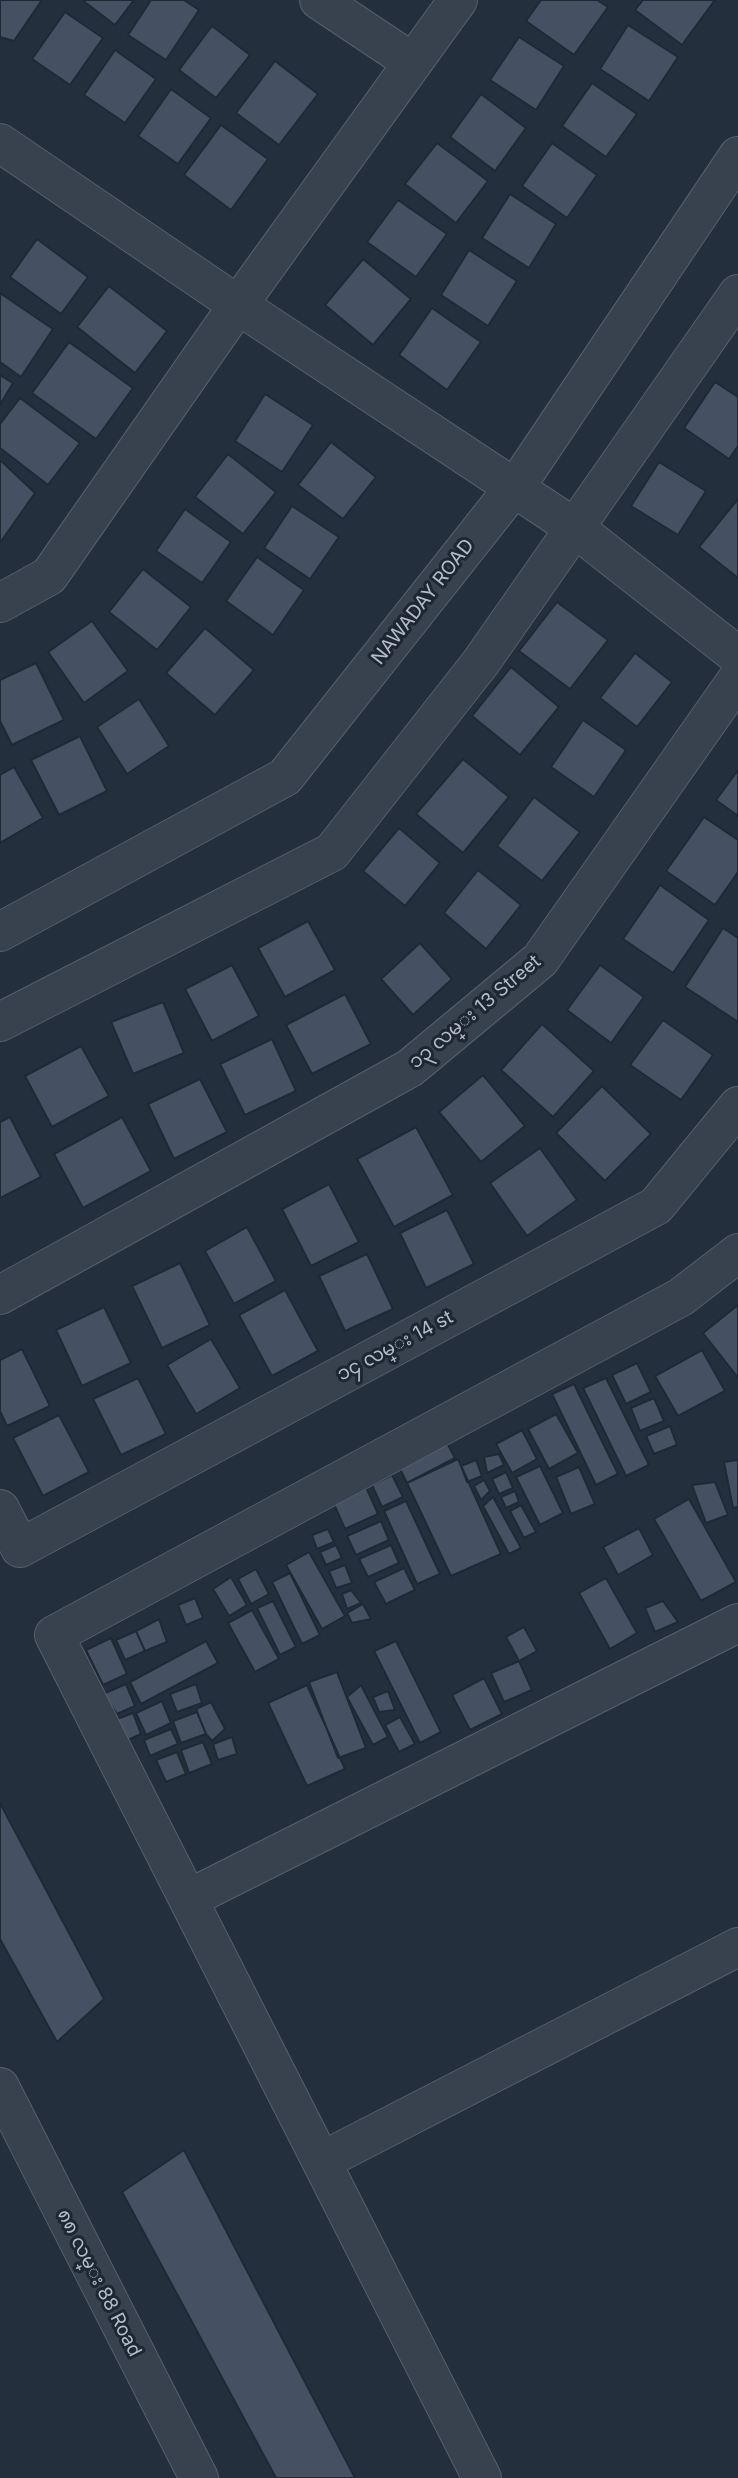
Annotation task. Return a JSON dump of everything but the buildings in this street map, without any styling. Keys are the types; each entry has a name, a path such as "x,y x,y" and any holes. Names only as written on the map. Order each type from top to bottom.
{"street":[{"path":"319,0 412,62"},
{"path":"0,603 49,576 238,305 458,0"},
{"name":"NAWADAY ROAD","path":"0,932 285,777 513,487 738,156"},
{"path":"5,158 238,305 575,528 738,656"},
{"path":"0,1022 332,852 481,662 738,294"},
{"name":"၁၃ လမ္း 13 Street","path":"0,1295 410,1068 540,960 738,678"},
{"name":"၁၄ လမ္း 14 st","path":"0,1509 20,1548 656,1206 738,1106"},
{"path":"482,2478 54,1635 681,1297 738,1253"},
{"path":"188,1899 738,1623"},
{"path":"321,2161 738,1947"},
{"name":"၈၈ လမ္း 88 Road","path":"4,2106 199,2478"}]}
